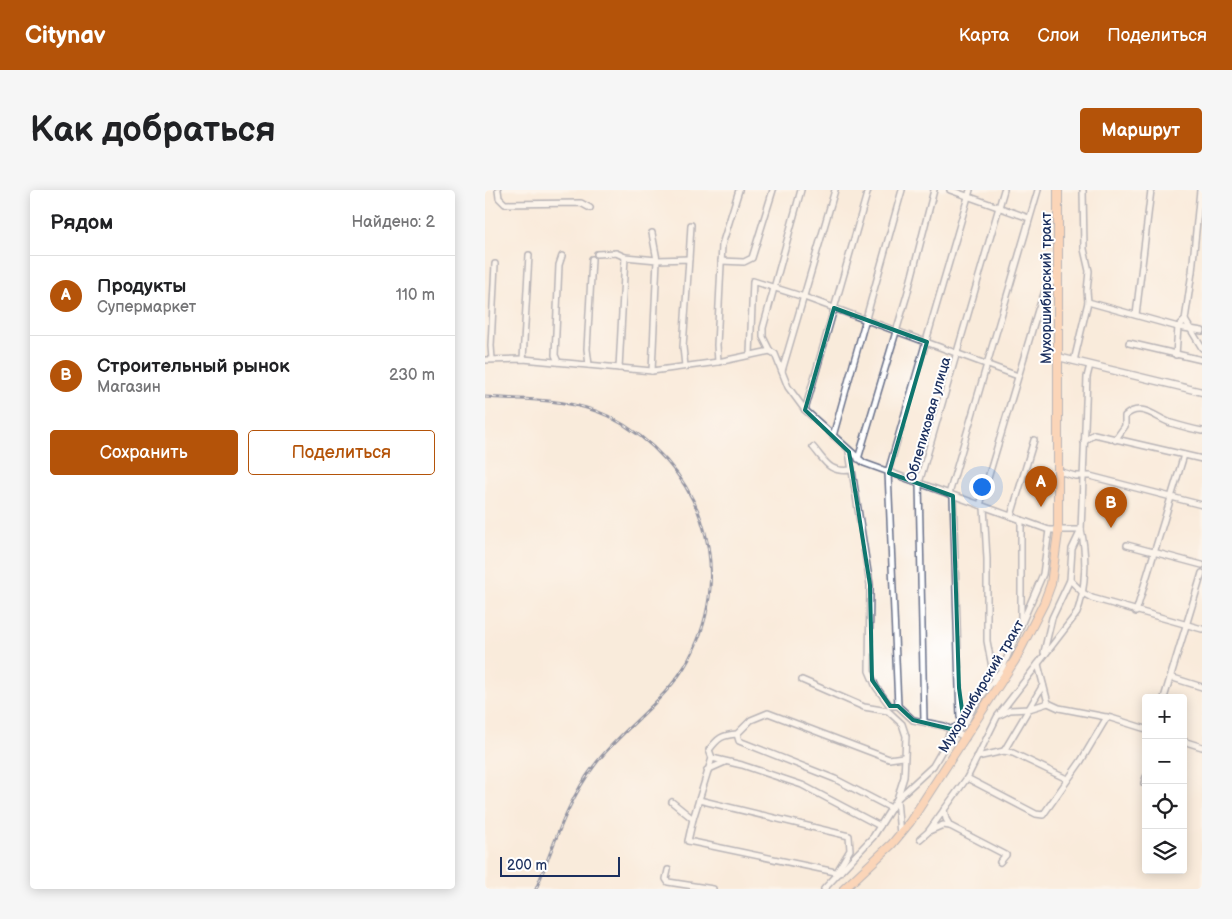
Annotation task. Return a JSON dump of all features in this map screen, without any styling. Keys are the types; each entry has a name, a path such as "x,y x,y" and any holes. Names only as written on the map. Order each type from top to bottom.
{"main road":[{"name":"Мухоршибирский тракт","path":"844,889 900,835 966,738 995,684 1015,660 1044,604 1051,584 1058,530 1058,190"}],"street":[{"path":"498,190 499,198 505,204 581,203 590,208"},
{"path":"718,362 717,345 722,245 739,190"},
{"path":"721,262 744,262 752,258 773,190"},
{"path":"801,190 763,328 763,337 770,351 775,354 788,387 805,410 858,459 888,472 1049,530 1081,530"},
{"path":"782,371 835,190"},
{"path":"805,410 868,190"},
{"path":"833,436 902,190"},
{"path":"858,459 896,331 934,190"},
{"path":"950,190 1029,218"},
{"path":"966,738 951,729 924,721 913,720 898,706 888,472 970,190"},
{"name":"Облепиховая улица","path":"924,721 919,483 1004,190"},
{"path":"964,724 960,717 951,495 1038,190"},
{"path":"1074,361 1088,302 1089,271 1084,249 1083,190"},
{"path":"1136,315 1151,190"},
{"path":"1200,190 1185,320 1202,348"},
{"path":"685,366 683,347 691,225"},
{"path":"652,233 657,260 652,370"},
{"path":"597,254 616,253 625,257 657,260 689,259"},
{"path":"523,359 529,255"},
{"path":"558,362 555,347 561,256"},
{"path":"619,368 625,257"},
{"path":"589,365 588,340 593,259"},
{"path":"492,360 495,264"},
{"path":"750,354 753,281 804,297 1019,376"},
{"path":"995,684 987,641 987,559 982,506 1047,286 1049,283 1058,281"},
{"path":"1088,302 1178,327 1202,330"},
{"path":"1176,355 1178,327 1185,320"},
{"path":"1129,343 1202,360"},
{"path":"485,360 523,359 652,370 718,362 770,351"},
{"path":"1058,357 1202,392"},
{"path":"920,839 928,832 967,778 997,717 1077,613 1083,593 1083,541 1081,530 1087,377 1090,365"},
{"path":"1115,440 1125,426 1125,416 1140,410 1149,410 1164,420 1202,432"},
{"path":"1084,442 1094,434 1202,459"},
{"path":"1011,516 1034,440"},
{"path":"813,447 831,468 841,471 851,470"},
{"path":"849,452 870,585 869,671 889,708 906,730 903,757 904,777 897,799 900,835"},
{"path":"1136,612 1184,455"},
{"path":"1058,472 1084,476 1202,505"},
{"path":"1021,520 1021,624"},
{"path":"824,889 838,872 867,844 897,799 933,766 944,747 951,729 964,724 995,684 1043,574 1049,530"},
{"path":"1043,655 1052,618 1070,580 1072,549 1081,530"},
{"path":"1127,545 1202,565"},
{"path":"1165,694 1202,572"},
{"path":"1070,580 1083,593 1136,612 1202,629"},
{"path":"1038,664 1048,703"},
{"path":"1170,677 1202,687"},
{"path":"802,680 864,707 889,708 898,706"},
{"path":"1004,751 1043,685"},
{"path":"997,717 1010,710 1029,709 1048,703 1059,708 1107,717 1142,728"},
{"path":"838,872 688,840 712,758 709,750 722,735 737,734 751,720 768,713 889,759 903,757"},
{"path":"967,778 1027,810 1043,815 1107,717"},
{"path":"737,734 739,741 835,779 891,808"},
{"path":"1187,742 1202,746"},
{"path":"977,756 1004,751 1013,753 1067,779"},
{"path":"712,758 742,765 802,785 880,826"},
{"path":"707,770 726,762"},
{"path":"699,800 849,836 850,850 838,872"},
{"path":"672,802 693,818"},
{"path":"944,810 950,826"},
{"path":"928,832 943,825 950,826 1006,855 999,862"},
{"path":"668,870 665,879 667,882 713,889"}],"highlighted area":[{"path":"834,308 927,342 889,473 953,496 959,688 964,724 951,729 913,720 898,706 890,706 872,680 870,585 849,452 805,410"}],"railway":[{"path":"485,397 548,401 579,406 608,416 640,436 666,460 687,489 701,520 709,554 710,589 703,624 689,659 668,689 617,739 584,780 568,809 536,889"}],"place":[{"name":"Продукты","path":"1041,507"},
{"name":"Строительный рынок","path":"1111,528"}]}
